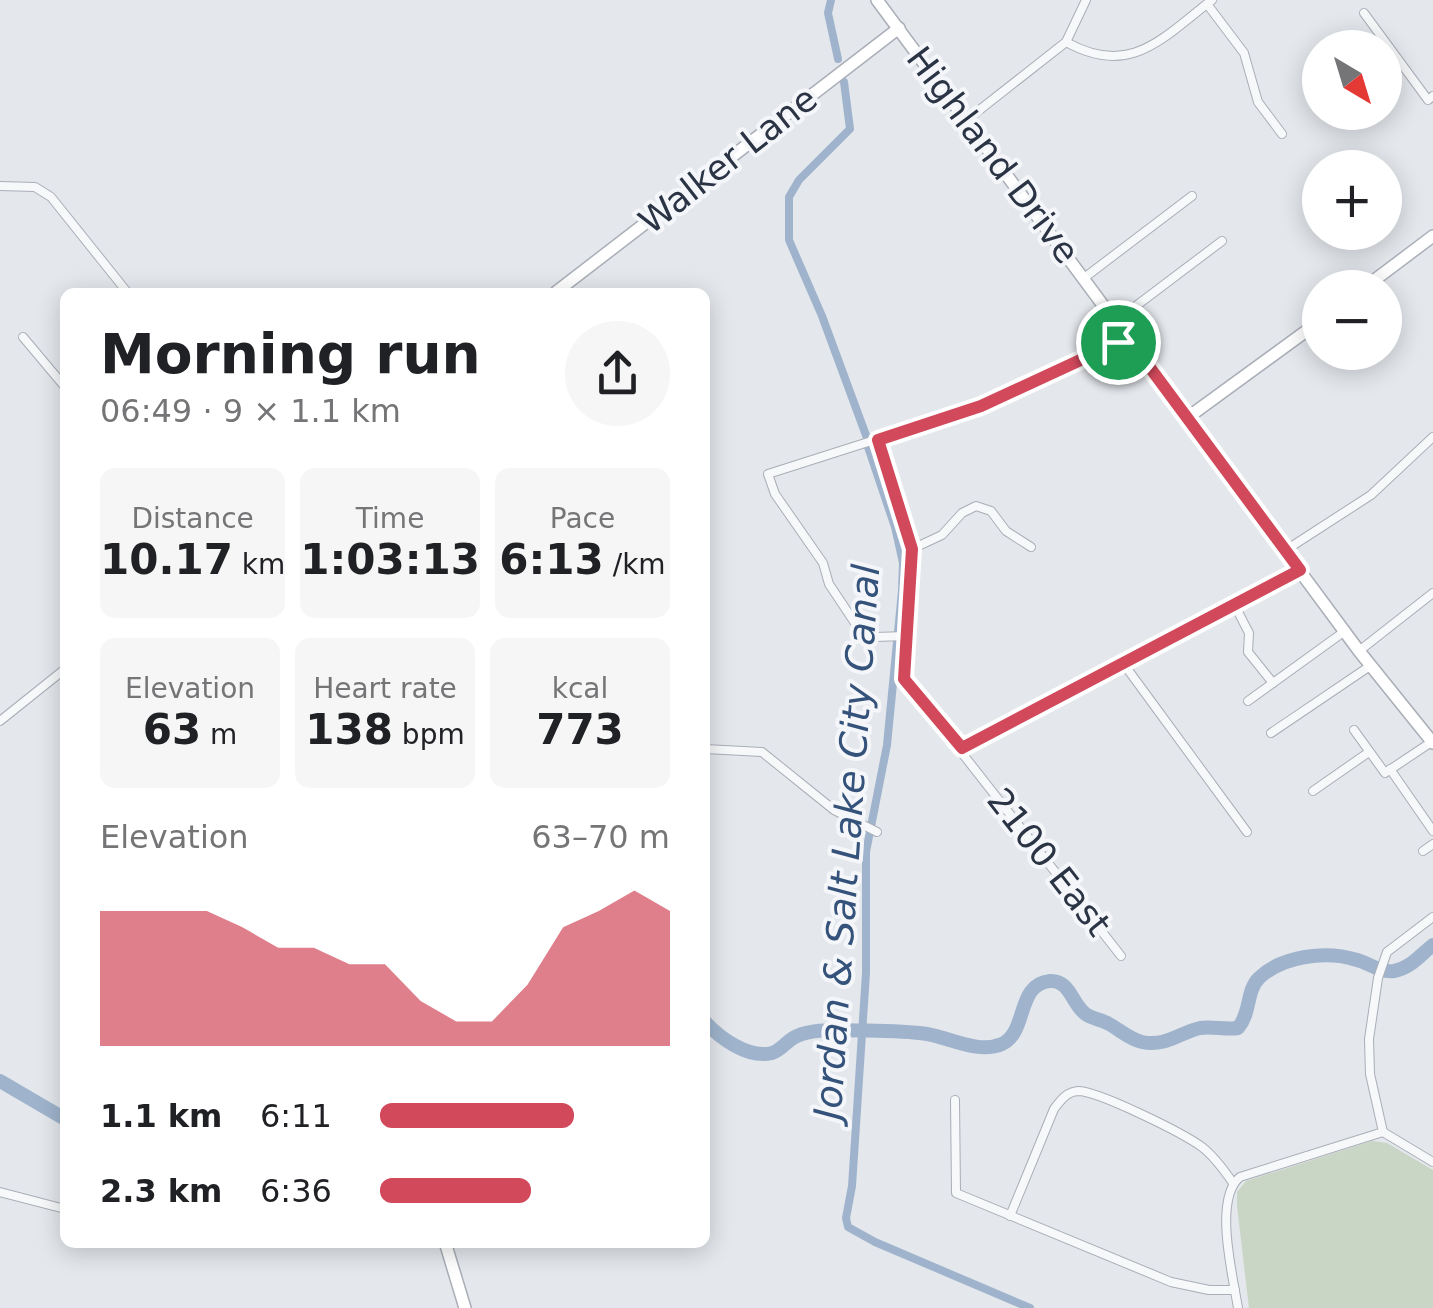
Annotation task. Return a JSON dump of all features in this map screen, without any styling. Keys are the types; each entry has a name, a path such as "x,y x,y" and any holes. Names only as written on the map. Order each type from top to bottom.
{"main road":[{"name":"Highland Drive","path":"877,0 1358,651 1433,742"},
{"name":"Walker Lane","path":"561,288 899,28"},
{"path":"1388,270 1433,236"},
{"path":"1187,418 1302,333"},
{"path":"447,1248 465,1308"}],"street":[{"path":"968,119 1066,42 1086,0"},
{"path":"1066,42 1097,56 1127,57 1152,46 1210,2 1244,53 1258,102 1282,134"},
{"path":"1364,13 1428,100 1433,96"},
{"path":"0,186 36,187 51,197 124,288"},
{"path":"1084,278 1192,196"},
{"path":"1116,321 1222,242"},
{"path":"22,336 60,381"},
{"path":"900,636 875,638 857,626 828,584 823,563 775,494 768,474 981,406 1128,338"},
{"path":"1286,550 1371,495 1433,437"},
{"name":"2100 East","path":"870,442 912,549 900,636 904,679 962,748 1121,956"},
{"path":"912,549 942,536 962,513 976,506 986,508 1006,532 1031,547"},
{"path":"962,748 1300,570"},
{"path":"1358,651 1433,593"},
{"path":"1234,604 1250,636 1248,652 1273,683"},
{"path":"1248,702 1345,631"},
{"path":"1123,663 1247,832"},
{"path":"1271,733 1370,666"},
{"path":"0,722 60,673"},
{"path":"1354,730 1384,773 1433,742"},
{"path":"710,750 762,752 834,810 877,832"},
{"path":"1313,791 1370,752"},
{"path":"1390,769 1433,830"},
{"path":"1423,851 1433,844"},
{"path":"1383,1132 1370,1057 1370,1021 1378,978 1387,952 1433,918"},
{"path":"1010,1216 1054,1109 1075,1092 1110,1102 1180,1134 1210,1154 1233,1182"},
{"path":"955,1100 956,1192 1172,1282 1209,1290 1235,1290"},
{"path":"1238,1308 1227,1232 1227,1199 1233,1182 1383,1132 1433,1162"},
{"path":"0,1192 60,1207"}],"green space":[{"path":"1372,1141 1387,1143 1433,1170 1433,1308 1249,1308 1237,1192 1246,1181"}],"waterway":[{"name":"Jordan & Salt Lake City Canal","path":"831,0 828,13 838,59"},
{"name":"Jordan & Salt Lake City Canal","path":"844,82 850,129 799,180 789,197 789,240 867,438"},
{"name":"Jordan & Salt Lake City Canal","path":"868,447 903,563 887,745 866,852 866,973 852,1186 846,1218 848,1227 875,1242 1030,1308"},
{"path":"710,1027 735,1046 763,1054 776,1052 802,1034 831,1030 917,1033 993,1047 1016,1030 1032,990 1050,981 1063,985 1087,1015 1137,1041 1158,1043 1200,1028 1238,1028 1259,978 1280,964 1305,957 1332,956 1394,971 1410,964 1433,945"},
{"path":"0,1081 60,1116"}],"route":[{"path":"1128,338 1300,570 962,748 904,679 912,549 878,440 981,406 1118,342 1128,338"}]}
